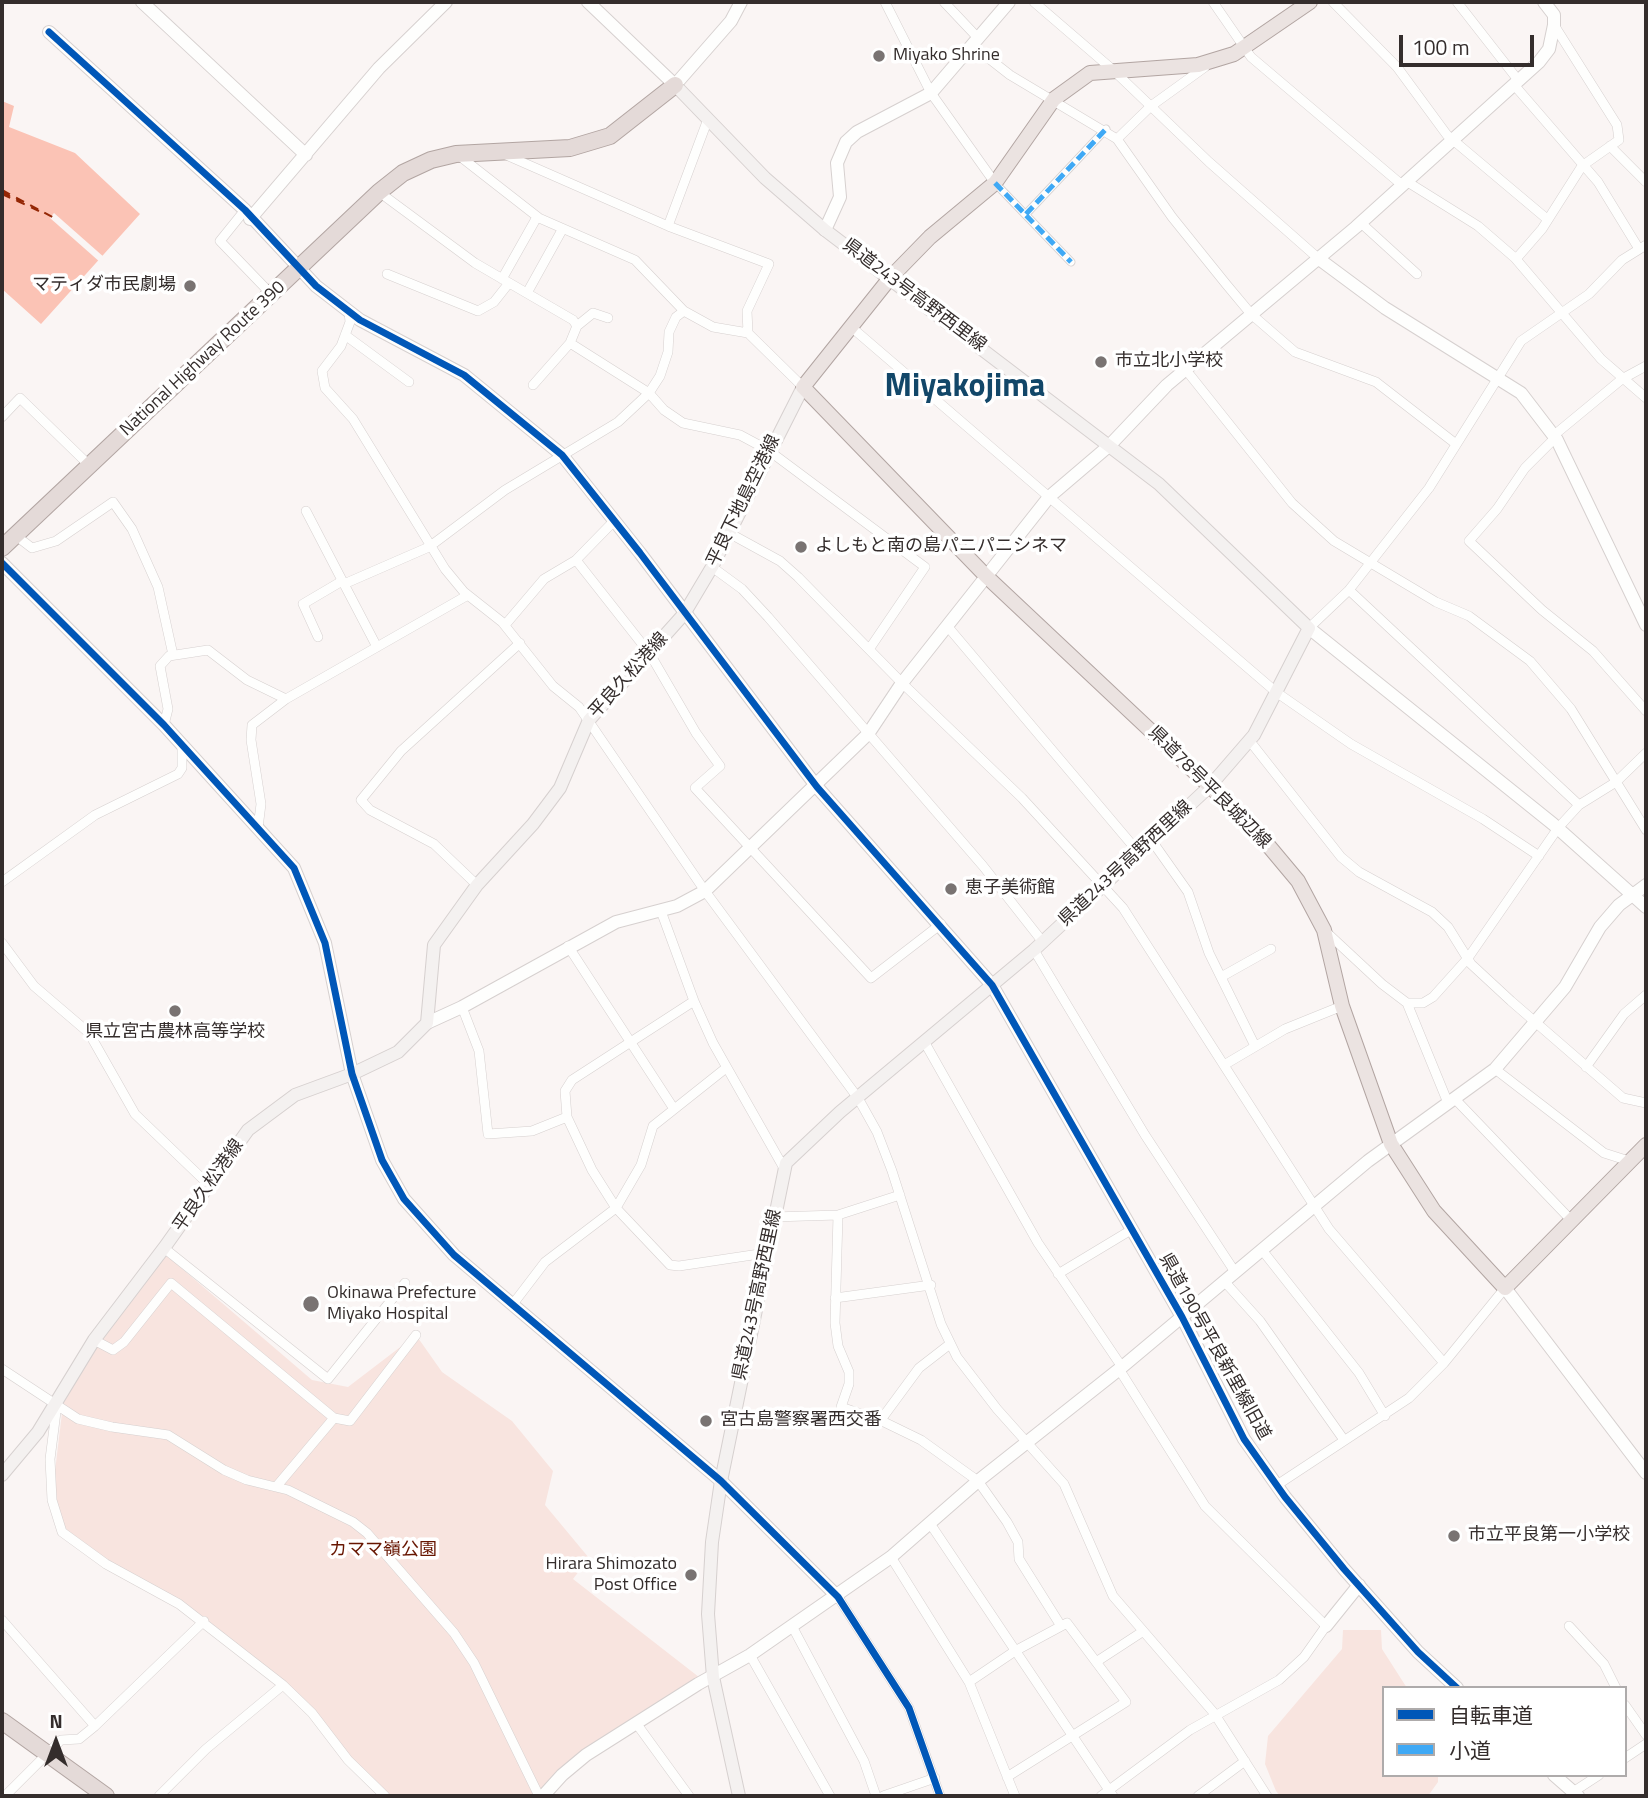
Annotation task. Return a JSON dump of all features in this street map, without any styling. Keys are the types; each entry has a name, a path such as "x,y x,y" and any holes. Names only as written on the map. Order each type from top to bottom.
{"highway":[{"name":"National Highway Route 390","path":"2,548 379,192 412,169 431,160 456,154 570,148 610,136 675,85"},
{"path":"2,1721 106,1796"}],"main road":[{"path":"803,387 890,278 930,237 995,183 1054,99 1090,73 1113,69 1198,65 1219,59 1243,48 1291,7 1310,2"},
{"name":"県道243号高野西里線","path":"675,85 765,178 825,230 1159,484 1309,628 1249,740 1209,787 1104,887 803,1144 786,1163 720,1481 712,1542 708,1614 713,1677 739,1796"},
{"name":"平良下地島空港線","path":"684,614 712,567 768,450 803,387"},
{"name":"県道78号平良城辺線","path":"803,387 986,576 1252,826 1298,881 1324,930 1342,1006 1391,1144 1434,1211 1505,1288"},
{"name":"平良久松港線","path":"2,1475 38,1432 94,1340 248,1130 295,1095 352,1074 398,1052 427,1023 434,945 477,885 533,824 561,788 589,720 684,614"},
{"path":"1505,1288 1646,1144"}],"street":[{"path":"142,2 306,155"},
{"path":"272,295 220,241 306,155 379,68 446,2"},
{"path":"588,2 662,69 675,85 731,21 741,2"},
{"path":"885,2 931,93 995,183 1071,262"},
{"path":"944,2 975,42 1010,75 1117,139 1172,217 1251,314 1295,352 1376,382 1456,444"},
{"path":"825,230 841,197 837,163 846,142 857,132 931,93 1009,2"},
{"path":"1034,2 1113,69 1319,259 1385,307 1521,393 1554,437 1646,625"},
{"path":"1213,2 1243,48 1320,118 1404,183 1478,226 1516,259 1622,379 1646,398"},
{"path":"1333,2 1397,67 1451,139 1547,219"},
{"path":"1457,2 1582,166 1614,202 1643,247 1622,260 1589,294 1521,341 1429,488 1349,590 1309,628 1558,828 1646,907"},
{"path":"427,1023 616,922 662,911 705,891 817,787 868,734 902,683 1049,497 1110,445 1167,385 1361,223 1451,139 1517,83 1549,49 1554,15 1544,2"},
{"path":"1516,259 1547,219 1582,166 1619,140 1620,132 1554,25"},
{"name":"県道190号平良新里線旧道","path":"49,32 248,214 299,268 349,312 464,375 562,455 615,520 817,787 941,924 992,985 1182,1317 1244,1439 1277,1485 1359,1585 1418,1652 1455,1686"},
{"path":"1117,139 1151,106 1219,59"},
{"path":"668,226 708,119"},
{"path":"1026,214 1106,130"},
{"path":"1610,146 1646,181"},
{"path":"500,152 668,226 769,264 747,310 748,333"},
{"path":"456,154 537,217 635,260 684,310 713,327 748,333 803,387"},
{"path":"379,192 475,263 573,320 577,326"},
{"path":"387,274 478,311 494,302 537,217"},
{"path":"1361,223 1417,274"},
{"path":"527,293 562,230"},
{"path":"318,637 303,604 343,583 429,547 505,491 618,422 649,393 668,352 669,332 676,317 684,310"},
{"path":"349,312 350,322 345,335 322,371 325,388 363,434 429,547 468,595 505,625 546,678 579,707 705,891 859,1098 877,1132 950,1344 997,1409 1072,1497 1105,1581 1142,1632 1214,1714 1267,1796"},
{"path":"533,385 570,343 577,326 593,313 608,318"},
{"path":"850,327 1276,692 1351,744 1482,819 1539,856"},
{"path":"345,335 409,382"},
{"path":"570,343 649,393 664,410 683,423 740,435 768,450 925,567 870,648"},
{"path":"1646,366 1622,379 1554,437 1525,468 1497,509 1469,541 1542,610 1593,652 1646,711"},
{"path":"1186,370 1292,503 1334,541 1447,607 1469,616 1530,661 1571,709 1646,830"},
{"path":"2,417 20,397 90,466"},
{"path":"15,535 32,548 56,541 113,502 132,529 158,587 173,655"},
{"path":"306,511 377,647"},
{"path":"505,625 544,579 576,560 615,520"},
{"path":"729,533 780,561 1022,798 1104,887 1138,928 1341,1244 1444,1363"},
{"path":"576,560 650,654 696,733 720,766 695,788 872,978 941,924"},
{"path":"2,564 164,725 294,868 325,943 352,1074 382,1160 404,1199 454,1255 720,1481 838,1597 909,1708 940,1796"},
{"path":"712,567 742,589 768,617 983,866 1038,945 1144,1135 1235,1272"},
{"path":"1349,590 1579,805"},
{"path":"258,828 261,804 251,740 252,725 286,699 468,595"},
{"path":"948,626 1139,853"},
{"path":"477,885 434,845 370,810 361,800 401,751 520,643"},
{"path":"164,725 168,709 160,666 173,655 208,650 247,680 286,699"},
{"path":"1249,740 1341,858 1359,872 1432,912 1448,928 1468,958 1586,1067 1623,1098 1646,1102"},
{"path":"2,882 95,815 178,774 182,768 182,745"},
{"path":"1324,930 1382,984 1408,1003 1417,1005 1433,997 1468,958 1558,828 1579,805 1616,782 1646,753"},
{"path":"1152,841 1188,892 1221,977 1255,1046"},
{"path":"2,1369 58,1403 78,1419 111,1427 168,1435 224,1470 332,1509 354,1522 367,1533 454,1633 474,1663 541,1796 586,1755 750,1655 838,1597 891,1557 931,1525 978,1481 1120,1368 1391,1144 1495,1069 1565,987 1600,927 1619,905 1646,885"},
{"path":"662,911 694,1001 726,1068 785,1170"},
{"path":"2,943 34,986 89,1033 135,1114 208,1184"},
{"path":"568,946 674,1109"},
{"path":"1221,977 1271,949"},
{"path":"1586,1067 1624,1014 1646,995"},
{"path":"694,1001 567,1085 567,1117 592,1170 616,1208 670,1265 680,1266 766,1253"},
{"path":"1408,1003 1451,1101 1571,1220"},
{"path":"1224,1065 1285,1029 1342,1006"},
{"path":"461,1007 479,1051 488,1134 532,1131 567,1117"},
{"path":"925,1042 1020,1213 1205,1506 1326,1626"},
{"path":"513,1304 545,1262 616,1208 641,1165 653,1126 726,1068"},
{"path":"1495,1069 1604,1153 1629,1161"},
{"path":"773,1217 838,1215 900,1195"},
{"path":"838,1215 835,1298 838,1346 849,1372 849,1384 841,1407 921,1440 978,1481 1007,1521 1018,1542 1019,1559 1061,1626"},
{"path":"1058,1274 1131,1230"},
{"path":"164,1248 328,1379 405,1283"},
{"path":"1262,1250 1359,1373 1385,1416"},
{"path":"1224,1281 1260,1321 1344,1440"},
{"path":"94,1340 113,1350 124,1342 171,1283 334,1418 350,1421 416,1335"},
{"path":"835,1298 931,1285"},
{"path":"1277,1485 1409,1398 1444,1363 1505,1288 1646,1473"},
{"path":"880,1421 919,1368 950,1344"},
{"path":"58,1403 50,1460 52,1500 62,1532 106,1564 179,1604 204,1621 283,1685 312,1713 348,1759 385,1796"},
{"path":"276,1488 334,1418"},
{"path":"931,1525 1108,1794 1214,1714 1279,1679 1304,1657 1359,1585"},
{"path":"891,1557 970,1682 1015,1796"},
{"path":"2,1620 95,1726"},
{"path":"5,1796 61,1740 79,1739 95,1726 204,1621"},
{"path":"970,1682 1015,1651 1067,1623 1126,1702 1007,1777"},
{"path":"792,1626 864,1761 876,1796"},
{"path":"1569,1626 1604,1664 1615,1686"},
{"path":"1096,1662 1142,1632"},
{"path":"750,1655 830,1796"},
{"path":"159,1796 206,1749 283,1685"},
{"path":"1627,1708 1646,1735"},
{"path":"636,1723 689,1796"},
{"path":"1627,1757 1646,1744"},
{"path":"1198,1796 1245,1761"},
{"path":"1556,1777 1575,1794 1596,1777"},
{"path":"883,1796 935,1778"}],"green space":[{"name":"カママ嶺公園","path":"166,1255 312,1380 348,1387 416,1335 442,1372 512,1421 553,1471 545,1505 589,1558 573,1579 704,1681 636,1723 545,1796 388,1796 283,1685 204,1621 62,1532 52,1496 62,1413 55,1407 94,1340"},
{"path":"1343,1630 1381,1630 1382,1649 1406,1686 1382,1686 1382,1777 1438,1777 1438,1782 1428,1796 1280,1796 1276,1791 1265,1764 1268,1736 1342,1649"}],"shaded area":[{"path":"2,101 14,106 9,127 75,153 140,214 41,324 2,289"}],"pier":[{"path":"54,213 105,258 101,263 50,218"}],"ferry route":[{"path":"2,190 56,219"},
{"path":"2,192 21,202"},
{"path":"2,194 39,211"}],"marked path":[{"path":"1026,214 1106,129"},
{"path":"995,183 1071,262"}],"cycle path":[{"path":"49,32 245,210 316,286 360,320 464,375 562,455 640,553 817,787 992,985 1182,1317 1244,1439 1285,1497 1344,1569 1418,1652 1455,1686"},
{"path":"2,563 164,725 294,868 325,943 352,1074 382,1160 404,1199 454,1255 721,1481 838,1597 909,1708 940,1796"}],"place":[{"name":"Miyako Shrine","path":"879,56"},
{"name":"マティダ市民劇場","path":"190,286"},
{"name":"市立北小学校","path":"1101,362"},
{"name":"よしもと南の島パニパニシネマ","path":"801,547"},
{"name":"恵子美術館","path":"951,889"},
{"name":"県立宮古農林高等学校","path":"175,1011"},
{"name":"Okinawa Prefecture Miyako Hospital","path":"311,1304"},
{"name":"宮古島警察署西交番","path":"706,1421"},
{"name":"市立平良第一小学校","path":"1454,1536"},
{"name":"Hirara Shimozato Post Office","path":"691,1575"}],"district":[{"name":"Miyakojima","path":"965,388"}]}
